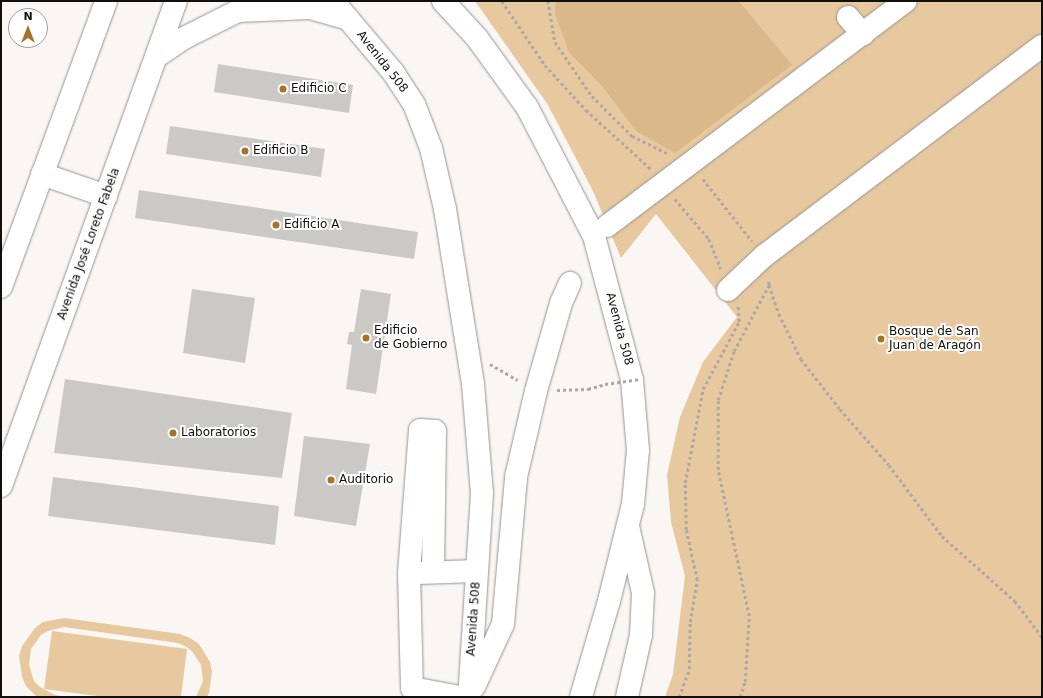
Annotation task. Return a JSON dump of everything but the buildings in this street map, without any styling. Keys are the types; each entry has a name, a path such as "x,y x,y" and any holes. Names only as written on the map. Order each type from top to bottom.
{"main road":[{"path":"1,287 6,258 42,174 106,1"},
{"name":"Avenida José Loreto Fabela","path":"1,486 176,1"},
{"name":"Avenida 508","path":"333,1 393,72 414,104 431,148 446,209 473,384 482,493 469,697"},
{"name":"Avenida 508","path":"443,1 478,38 527,107 601,230 632,380 638,450 633,504 610,601 581,697"},
{"path":"601,230 691,164 906,1"},
{"path":"156,57 184,38 238,11 310,8 348,19"},
{"path":"848,17 863,34"},
{"path":"728,290 764,256 1042,46"},
{"path":"42,174 106,196"},
{"path":"469,697 503,624 516,477 536,391 561,303 570,283"},
{"path":"433,572 435,431 420,430 409,574 412,688 460,697"},
{"path":"627,697 641,635 643,593 628,526"},
{"path":"409,574 477,570"}],"path":[{"path":"502,1 545,65 586,110 655,172 663,184 709,239 728,290 740,308 739,322 703,389 685,483 686,530 697,580 690,622 688,669 679,697"},
{"path":"548,1 555,42 592,96 632,136 691,164 764,256 769,285 779,314 801,360 889,465 942,536 1015,601 1042,637"},
{"path":"740,697 745,682 749,616 718,470 718,400 734,351 769,285"},
{"path":"588,389 605,384 641,379"}],"shaded area":[{"name":"Bosque de San Juan de Aragón","path":"475,1 1042,1 1042,697 665,697 673,674 685,576 671,522 667,475 680,417 703,362 737,317 656,214 621,258 593,191 548,105"},
{"path":"556,1 739,1 792,65 675,153 636,131 602,86 569,52 555,14"},
{"path":"64,618 180,634 190,638 199,644 210,662 212,672 207,697 196,697 203,681 201,665 192,651 185,646 178,643 64,627 48,631 41,635 31,649 29,665 34,681 40,687 55,695 67,697 37,697 26,686 22,677 19,656 22,646 35,628 43,622"},
{"path":"52,631 187,649 181,697 105,697 44,689"}],"place":[{"name":"Edificio C","path":"283,89"},
{"name":"Edificio B","path":"245,151"},
{"name":"Edificio A","path":"276,225"},
{"name":"Edificio de Gobierno","path":"366,338"},
{"name":"Bosque de San Juan de Aragón","path":"881,339"},
{"name":"Laboratorios","path":"173,433"},
{"name":"Auditorio","path":"331,480"}]}
